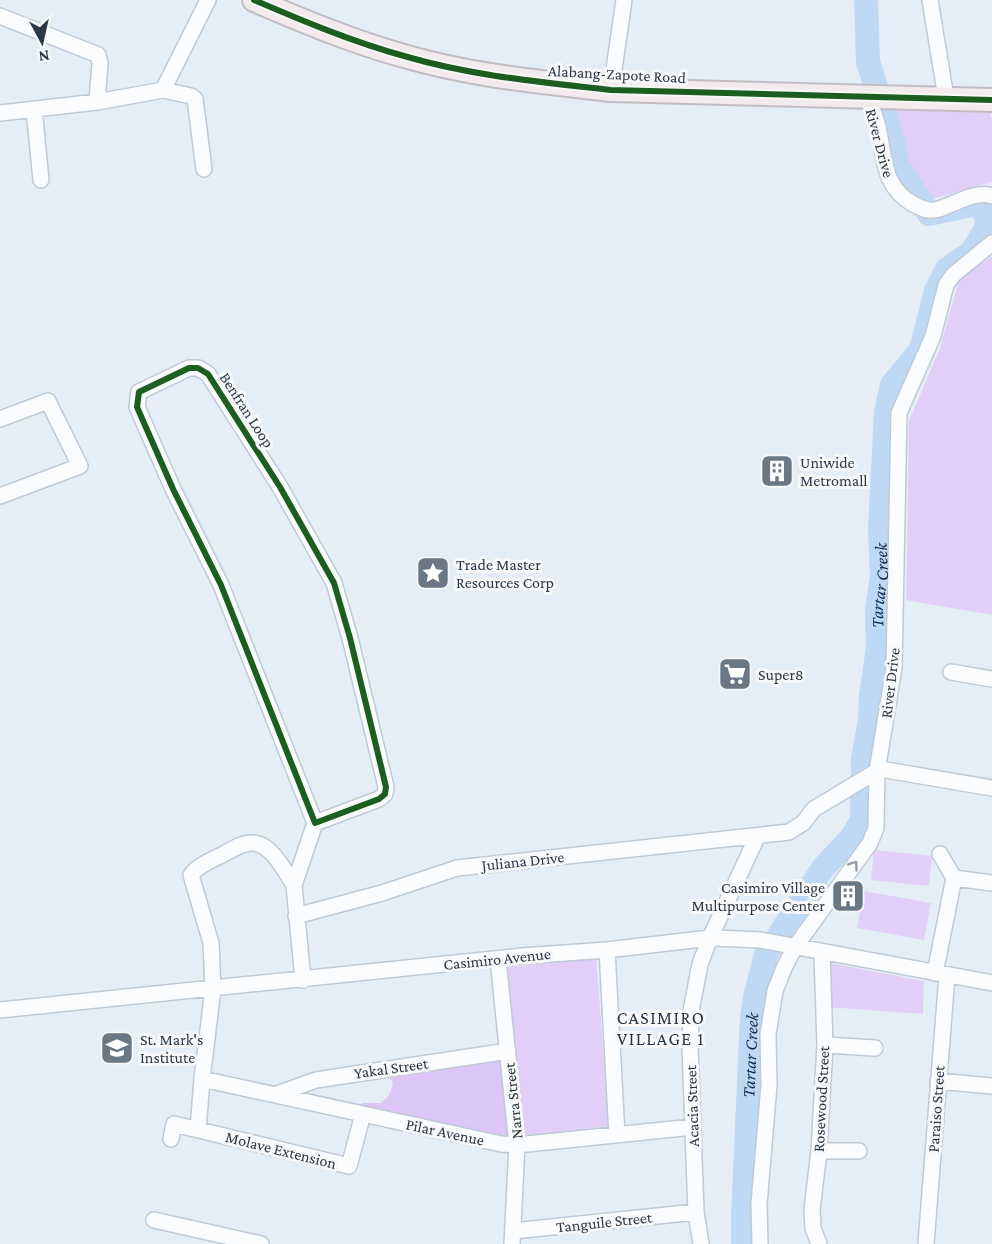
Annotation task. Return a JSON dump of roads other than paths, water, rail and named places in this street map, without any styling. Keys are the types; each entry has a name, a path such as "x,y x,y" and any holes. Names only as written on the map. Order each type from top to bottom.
{"highway":[{"name":"Alabang-Zapote Road","path":"254,0 330,31 414,59 500,78 611,90 992,100"}],"street":[{"path":"163,90 208,0"},
{"path":"611,90 624,0"},
{"path":"930,0 946,98"},
{"path":"0,16 98,55 100,63 97,102"},
{"path":"0,113 97,102 163,90 191,96 195,99 204,169"},
{"name":"River Drive","path":"869,97 891,184 908,201 926,211 937,210 968,198 986,194 992,196"},
{"path":"34,109 41,180"},
{"name":"River Drive","path":"760,1244 759,1204 769,1085 769,1025 775,991 789,946 870,843 876,828 873,774 894,668 899,413 933,336 946,285 953,275 992,243"},
{"name":"Benfran Loop","path":"189,368 198,368 208,374 280,487 334,583 350,638 386,787 385,794 379,799 315,824 221,585 173,489 137,406 139,392 189,368"},
{"path":"0,419 48,401 81,466 0,496"},
{"path":"951,672 992,680"},
{"path":"873,774 886,770 992,788"},
{"name":"Juliana Drive","path":"296,916 382,893 457,868 789,832 803,823 814,809 873,774"},
{"path":"303,980 294,885 315,824"},
{"name":"Acacia Street","path":"701,1244 696,1212 692,1011 700,964 757,837"},
{"path":"198,1130 213,989 211,943 191,875 194,870 241,845 253,843 271,853 294,885"},
{"path":"940,854 954,878 992,883"},
{"name":"Paraiso Street","path":"926,1244 938,1081 941,974 954,878"},
{"name":"Casimiro Avenue","path":"0,1010 710,938 760,940 992,983"},
{"path":"607,950 617,1134"},
{"name":"Rosewood Street","path":"819,1244 813,1228 812,1209 819,1151 825,1045 822,952"},
{"name":"Narra Street","path":"498,959 517,1145 512,1238"},
{"path":"825,1045 875,1048"},
{"name":"Yakal Street","path":"277,1094 316,1080 508,1051"},
{"name":"Pilar Avenue","path":"202,1079 501,1144 517,1145 693,1126"},
{"path":"938,1081 992,1086"},
{"name":"Molave Extension","path":"171,1138 174,1124 349,1167 363,1114"},
{"path":"819,1151 859,1151"},
{"name":"Tanguile Street","path":"512,1238 696,1212"},
{"path":"154,1220 261,1244"}],"waterway":[{"name":"Tartar Creek","path":"743,1244 752,1017 766,955 823,868 852,837 862,820 863,758 870,721 871,695 878,648 877,610 882,576 880,530 886,412 892,385 921,350 936,291 947,269 972,252 988,225 984,211 976,204 929,214 898,166 892,137 868,62 866,0"}],"place":[{"name":"Uniwide Metromall","path":"777,471"},
{"name":"Trade Master Resources Corp","path":"433,573"},
{"name":"Super8","path":"735,674"},
{"name":"Casimiro Village Multipurpose Center","path":"848,896"},
{"name":"St. Mark's Institute","path":"117,1048"}],"district":[{"name":"CASIMIRO VILLAGE 1","path":"661,1028"}]}
